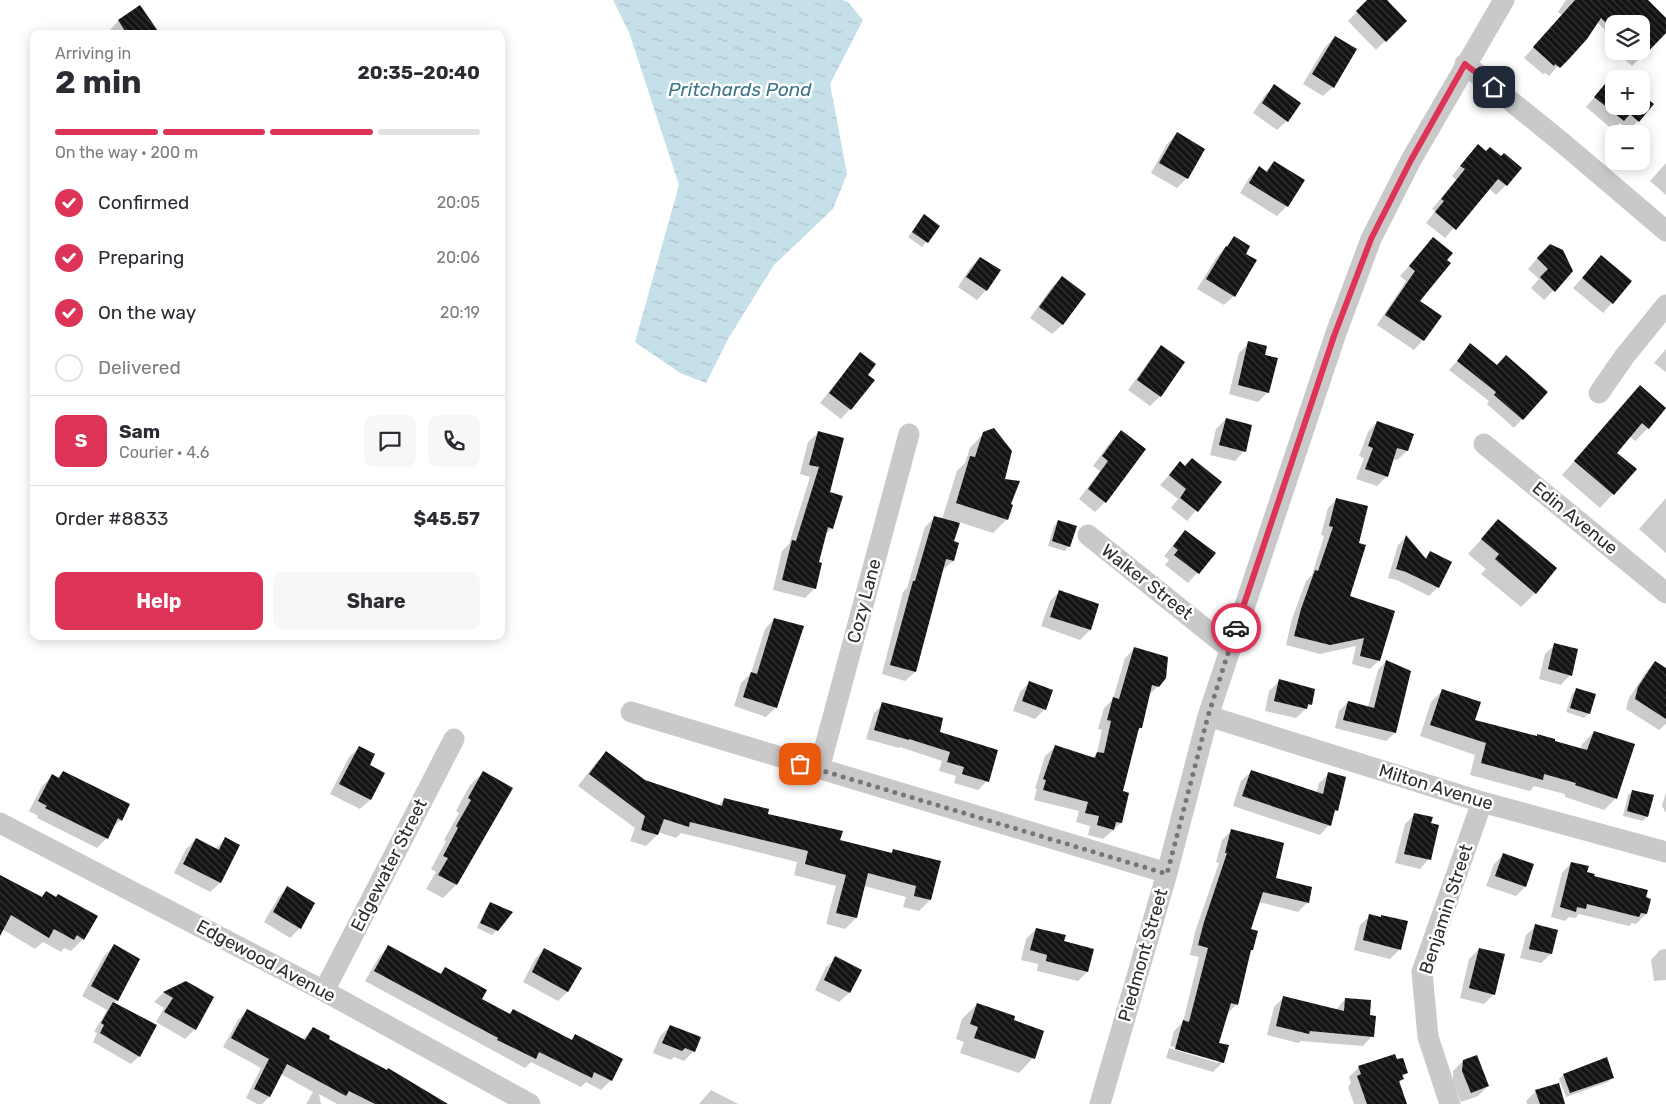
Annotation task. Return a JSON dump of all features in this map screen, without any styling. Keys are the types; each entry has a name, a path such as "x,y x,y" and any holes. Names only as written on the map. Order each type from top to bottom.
{"street":[{"name":"Piedmont Street","path":"1100,1104 1167,874 1208,716 1334,336 1371,239 1411,160 1465,64 1504,0"},
{"path":"1465,64 1565,145 1666,231"},
{"path":"1599,393 1624,357 1666,305"},
{"name":"Cozy Lane","path":"819,769 909,434"},
{"name":"Edin Avenue","path":"1484,444 1666,593"},
{"name":"Walker Street","path":"1088,535 1229,648"},
{"path":"631,712 1167,874"},
{"name":"Milton Avenue","path":"1208,716 1482,802 1666,852"},
{"name":"Edgewater Street","path":"324,991 454,740"},
{"name":"Benjamin Street","path":"1450,1104 1428,1037 1422,972 1482,802"},
{"name":"Edgewood Avenue","path":"0,822 324,991 530,1104"}],"water":[{"name":"Pritchards Pond","path":"613,0 842,0 848,2 863,20 830,84 847,174 833,209 774,265 728,339 706,383 680,373 635,342 679,185 629,32"}],"building":[{"path":"1367,0 1387,0 1407,21 1386,42 1356,11"},
{"path":"1575,0 1648,0 1666,18 1666,33 1650,50 1650,15 1605,15 1605,22 1601,18 1587,39 1560,68 1555,64 1554,66 1533,47"},
{"path":"140,5 157,30 124,30 118,20"},
{"path":"1335,36 1357,49 1334,88 1312,74"},
{"path":"1274,84 1301,103 1288,122 1262,103"},
{"path":"1605,84 1605,106 1594,97"},
{"path":"1650,101 1654,104 1650,109"},
{"path":"1616,115 1629,115 1624,121"},
{"path":"1631,115 1645,115 1639,122"},
{"path":"1177,132 1205,149 1188,179 1159,163"},
{"path":"1478,144 1486,151 1490,147 1501,156 1504,153 1522,168 1507,186 1498,179 1456,230 1435,212 1444,201 1441,199 1465,169 1460,166"},
{"path":"1274,161 1305,180 1288,207 1249,183 1259,166 1267,172"},
{"path":"924,214 940,226 928,243 912,232"},
{"path":"1234,236 1250,246 1246,254 1257,260 1235,297 1206,279"},
{"path":"1433,237 1453,253 1447,260 1451,263 1420,301 1442,316 1424,341 1385,315 1415,271 1409,266"},
{"path":"1550,244 1563,250 1573,271 1555,292 1540,277 1548,269 1537,258"},
{"path":"1601,255 1632,281 1613,304 1582,278"},
{"path":"980,257 1001,270 987,291 966,277"},
{"path":"1062,276 1086,294 1063,325 1039,307"},
{"path":"1248,341 1267,346 1265,355 1278,358 1269,393 1238,385"},
{"path":"1470,343 1497,365 1506,355 1548,392 1523,420 1494,395 1496,392 1457,361"},
{"path":"1161,345 1185,362 1161,397 1137,380"},
{"path":"860,352 876,364 868,375 875,380 851,410 829,393"},
{"path":"1640,385 1666,408 1649,429 1642,423 1617,453 1637,469 1614,495 1574,461"},
{"path":"1226,418 1252,425 1246,452 1219,445"},
{"path":"1377,421 1414,434 1408,451 1397,448 1388,477 1365,469 1373,448 1368,446"},
{"path":"994,428 1012,451 1005,479 1020,481 1011,504 1013,505 1008,520 956,503 970,456 975,457 983,432"},
{"path":"1121,430 1146,449 1106,503 1088,489 1108,461 1102,456"},
{"path":"818,431 844,438 830,492 843,496 833,529 828,527 819,562 822,563 816,589 782,580 792,540 796,541 819,467 809,465"},
{"path":"1192,458 1222,482 1198,512 1180,498 1186,489 1169,475 1180,461 1185,466"},
{"path":"1336,498 1368,506 1359,543 1366,545 1350,596 1395,611 1380,661 1360,656 1364,638 1330,645 1294,636 1301,609 1315,570 1318,571 1333,527 1329,526"},
{"path":"934,516 960,523 954,541 959,543 954,561 946,559 916,672 890,665 913,581 915,581"},
{"path":"1498,519 1557,568 1536,594 1495,559 1499,554 1481,539"},
{"path":"1058,520 1077,526 1070,547 1052,541"},
{"path":"1185,530 1216,553 1199,574 1174,555 1178,550 1173,546"},
{"path":"1406,535 1426,559 1430,551 1452,562 1439,588 1396,569"},
{"path":"1059,590 1099,604 1091,630 1050,617"},
{"path":"774,618 804,626 777,708 743,697 751,672 757,674"},
{"path":"1554,643 1578,649 1572,676 1548,669"},
{"path":"1134,647 1168,657 1166,678 1159,687 1152,685 1142,728 1139,728 1123,791 1129,793 1122,823 1116,822 1114,830 1097,825 1099,816 1085,813 1088,802 1043,790 1046,780 1043,779 1055,745 1095,758 1097,752 1104,753 1111,721 1107,720 1113,697 1119,699"},
{"path":"1386,660 1411,671 1396,733 1343,720 1348,701 1374,708"},
{"path":"1655,661 1666,668 1666,719 1635,699 1638,687"},
{"path":"1279,679 1315,689 1312,705 1308,704 1307,709 1274,701"},
{"path":"1029,681 1053,690 1046,710 1022,701"},
{"path":"1576,688 1596,694 1590,714 1570,708"},
{"path":"1442,689 1481,702 1475,720 1537,736 1537,734 1587,750 1594,731 1635,744 1617,799 1575,785 1576,783 1544,774 1543,780 1481,763 1486,743 1430,725"},
{"path":"882,702 943,718 940,732 998,750 989,782 962,774 964,767 947,762 950,752 874,730"},
{"path":"359,746 375,754 370,765 385,773 371,800 339,784"},
{"path":"606,751 645,780 722,806 724,798 769,809 768,814 843,831 840,840 892,853 893,849 941,861 931,900 914,896 916,886 868,873 857,918 836,913 846,875 805,864 808,851 690,822 689,827 664,819 658,835 641,830 645,816 589,774"},
{"path":"1251,770 1323,794 1328,772 1346,777 1338,811 1335,810 1331,826 1242,796"},
{"path":"63,771 130,804 122,821 118,818 108,839 45,808 47,806 38,801 52,774 59,778"},
{"path":"483,771 513,788 457,885 438,875 448,858 443,856 458,828 456,826 471,800 468,798"},
{"path":"1632,790 1654,795 1648,817 1627,811"},
{"path":"1414,813 1433,817 1431,823 1439,825 1431,860 1404,854"},
{"path":"1231,829 1284,843 1276,878 1312,887 1309,903 1263,892 1251,929 1258,931 1253,950 1251,950 1238,1005 1231,1003 1219,1043 1229,1045 1224,1063 1175,1049 1183,1020 1189,1022 1208,948 1198,945 1227,853 1225,853"},
{"path":"225,837 240,845 221,883 183,864 196,838 219,850"},
{"path":"1503,853 1534,864 1526,887 1495,876"},
{"path":"1571,862 1589,866 1587,872 1595,874 1594,876 1648,890 1646,897 1651,899 1647,914 1641,913 1639,917 1587,904 1586,909 1577,907 1576,912 1560,907"},
{"path":"0,875 42,897 46,891 56,897 58,894 98,916 84,940 77,935 74,940 54,929 49,938 11,915 0,936"},
{"path":"287,886 315,903 301,929 273,912"},
{"path":"490,902 513,912 498,931 480,923"},
{"path":"1369,914 1408,921 1401,950 1363,940"},
{"path":"1535,924 1558,930 1552,954 1529,949"},
{"path":"1036,928 1066,935 1064,941 1094,949 1088,972 1046,961 1047,955 1030,950"},
{"path":"114,944 140,959 118,1001 91,986"},
{"path":"388,945 441,974 445,967 487,990 482,999 510,1014 513,1009 572,1040 575,1034 623,1059 612,1081 594,1072 592,1078 539,1052 536,1059 497,1040 498,1038 374,971"},
{"path":"544,948 582,968 568,992 532,972"},
{"path":"1479,948 1505,954 1495,995 1469,988"},
{"path":"835,956 862,970 850,993 824,980"},
{"path":"186,981 214,997 196,1030 164,1012 173,998 163,992"},
{"path":"1283,996 1344,1011 1345,998 1371,1000 1370,1015 1376,1016 1374,1037 1310,1031 1309,1034 1276,1026"},
{"path":"113,1002 157,1025 140,1057 100,1033 104,1025 101,1023"},
{"path":"977,1003 1015,1016 1014,1020 1044,1031 1035,1059 974,1038 978,1027 970,1024"},
{"path":"247,1009 305,1040 313,1027 330,1036 329,1039 387,1070 388,1068 448,1104 375,1104 349,1091 346,1096 287,1064 270,1097 254,1089 269,1059 231,1038"},
{"path":"670,1025 701,1037 695,1052 685,1048 682,1051 662,1043"},
{"path":"1395,1054 1397,1059 1403,1058 1408,1073 1402,1075 1404,1079 1399,1081 1407,1104 1367,1104 1357,1076 1361,1074 1358,1066"},
{"path":"1477,1055 1489,1086 1471,1093 1462,1071 1463,1060"},
{"path":"1607,1057 1614,1078 1570,1093 1563,1074"},
{"path":"1559,1083 1565,1104 1540,1104 1535,1090"}],"way so far":[{"path":"800,764 1167,874 1208,716 1236,628"}],"route":[{"path":"1236,628 1334,336 1371,239 1411,160 1465,64 1494,87"}]}
